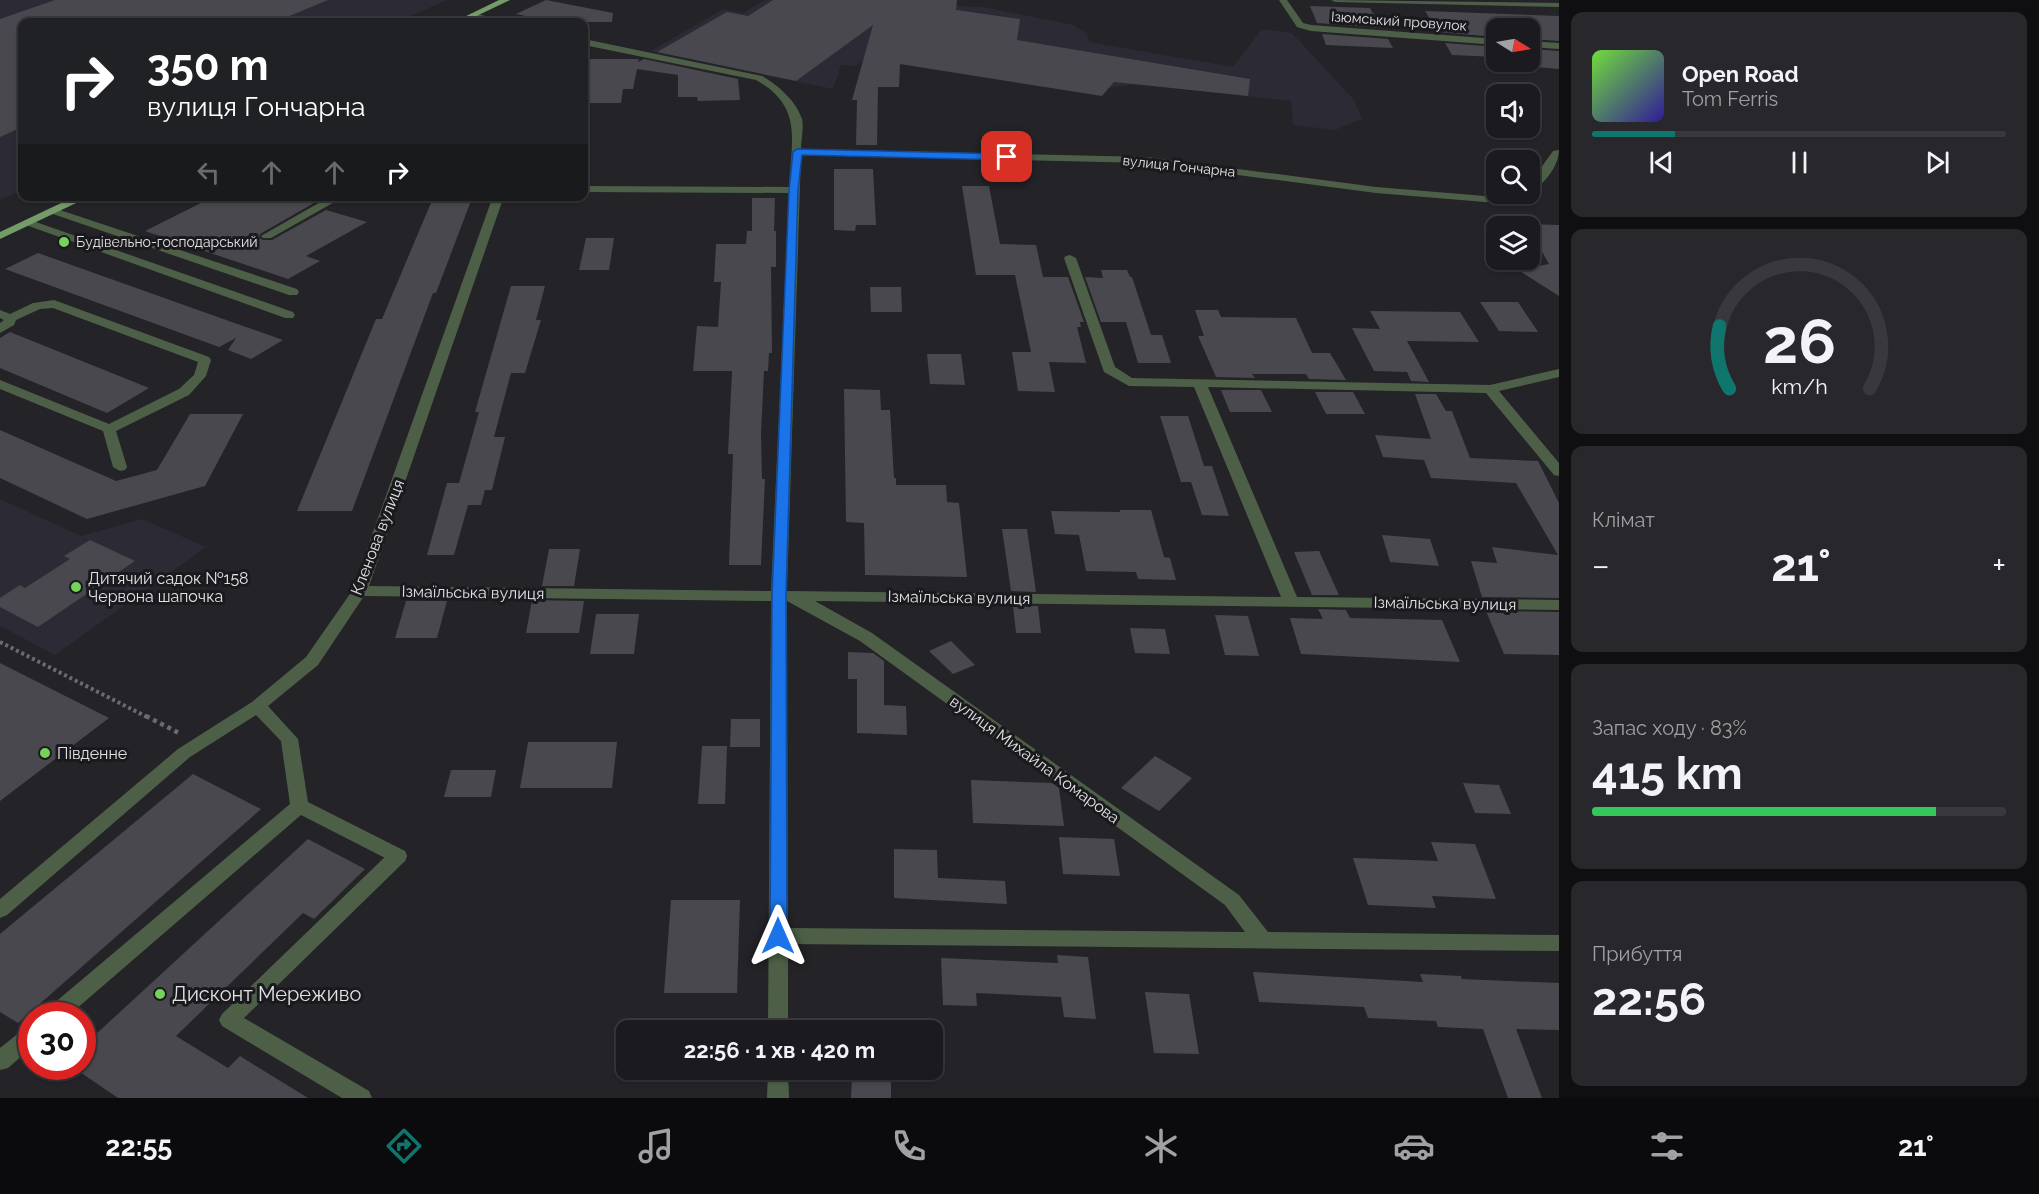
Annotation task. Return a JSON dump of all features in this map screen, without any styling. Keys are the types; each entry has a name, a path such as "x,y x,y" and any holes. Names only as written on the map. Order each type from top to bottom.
{"main road":[{"path":"467,18 506,0"},
{"path":"0,236 75,201"}],"street":[{"name":"Ізюмський провулок","path":"1283,0 1300,25 1331,31 1486,41"},
{"path":"1335,0 1559,5"},
{"path":"472,16 481,18"},
{"path":"588,43 759,78 774,86 787,100 797,120 778,1020"},
{"path":"1540,45 1559,46"},
{"name":"вулиця Гончарна","path":"797,152 1147,160 1376,190 1486,199"},
{"path":"1540,179 1559,153"},
{"path":"588,189 794,190"},
{"path":"267,237 331,201"},
{"name":"Кленова вулиця","path":"0,910 198,743 258,706 312,661 360,591 497,201"},
{"path":"54,211 293,292"},
{"path":"30,223 289,315"},
{"path":"1070,258 1109,369 1128,382 1490,389 1559,373"},
{"path":"0,329 10,322 5,316 37,306 54,304 205,360 200,376 184,392 109,429 0,384"},
{"path":"1200,385 1290,600"},
{"path":"1490,389 1559,472"},
{"path":"109,429 120,467"},
{"name":"Ізмаїльська вулиця","path":"360,591 1290,600 1559,605"},
{"name":"вулиця Михайла Комарова","path":"786,596 866,637 1232,900 1262,940"},
{"path":"258,706 289,739 299,806"},
{"path":"299,806 398,856 229,1020 361,1098"},
{"path":"69,1002 299,806"},
{"path":"778,936 1559,943"},
{"path":"0,1061 18,1046"},
{"path":"778,1080 778,1098"}],"path":[{"path":"0,642 198,743"}],"shaded area":[{"path":"0,0 447,0 406,18 18,18 18,192 0,200"},
{"path":"765,0 917,0 920,5 984,7 1073,25 1087,34 1089,42 1233,67 1262,29 1292,33 1354,100 1362,119 1335,130 1293,125 1291,101 1138,84 1108,88 1102,96 865,58 855,66 841,65 833,89 651,51 723,9 743,13"},
{"name":"Дитячий садок №158 Червона шапочка","path":"0,499 81,536 142,519 206,547 55,655 0,626"}],"building":[{"path":"55,0 328,0 285,18 18,18 18,129 0,137 0,19"},
{"path":"546,0 613,13 612,22 588,22 588,18 535,18 516,14"},
{"path":"773,0 957,0 956,10 1020,19 1017,40 1250,79 1248,96 1114,82 1102,96 900,64 899,87 878,87 877,145 856,145 857,100 852,100 873,25 796,81 657,52 727,12 748,16"},
{"path":"1310,6 1370,8 1382,28 1317,23"},
{"path":"1425,11 1559,16 1559,41 1540,40 1540,18 1486,18 1486,36 1438,32"},
{"path":"1322,34 1388,39 1393,48 1326,45"},
{"path":"1445,43 1486,46 1486,57 1452,55"},
{"path":"1540,50 1559,51 1559,69 1540,67"},
{"path":"588,59 639,59 638,62 644,59 738,79 740,100 698,101 697,97 678,97 678,75 637,69 633,89 623,89 621,103 588,103"},
{"path":"834,169 873,169 876,225 856,225 855,231 834,230"},
{"path":"962,186 989,186 1000,244 1036,245 1043,277 1068,277 1084,322 1080,322 1081,327 1077,327 1086,363 1049,362 1055,392 1018,391 1012,352 1031,352 1015,275 976,275"},
{"path":"752,198 775,198 774,231 776,231 776,267 771,267 772,353 769,353 768,371 764,371 761,434 762,479 765,479 761,565 729,565 733,454 728,454 732,371 693,371 697,326 718,327 721,282 714,282 716,244 746,244 747,231 752,231"},
{"path":"205,201 317,201 260,234 259,238 263,240 272,240 326,210 367,222 306,256 320,261 288,279 145,231"},
{"path":"432,201 471,201 436,293 433,293 352,511 297,511 376,319 382,319"},
{"path":"1540,224 1559,225 1559,296 1518,270 1540,270 1540,266 1549,264 1540,248"},
{"path":"586,238 614,238 609,270 579,270"},
{"path":"38,253 283,340 251,359 228,350 236,338 219,347 5,269"},
{"path":"1101,270 1127,270 1132,277 1151,335 1162,335 1171,363 1138,363 1126,322 1101,322 1085,277 1103,278"},
{"path":"511,286 545,286 536,320 541,320 525,373 511,373 494,437 505,437 492,490 485,490 481,505 468,505 454,555 427,555 447,483 459,483 479,412 475,412"},
{"path":"870,287 901,287 902,312 871,312"},
{"path":"1480,302 1518,302 1538,332 1499,331"},
{"path":"1195,310 1218,310 1221,317 1296,318 1312,353 1330,353 1346,380 1309,379 1306,374 1252,374 1255,378 1216,377 1198,336 1204,336"},
{"path":"1370,311 1460,312 1479,342 1407,341 1429,382 1411,381 1407,372 1374,371 1352,328 1380,329"},
{"path":"10,332 149,388 107,413 0,368 0,338"},
{"path":"927,354 961,354 965,385 930,384"},
{"path":"844,389 880,390 881,410 890,410 896,485 946,485 947,502 959,503 967,577 865,575 864,523 846,522"},
{"path":"1221,390 1261,390 1272,412 1230,412"},
{"path":"1315,392 1353,392 1365,414 1326,414"},
{"path":"1415,394 1436,394 1446,411 1452,411 1470,458 1538,461 1559,503 1559,598 1482,597 1471,561 1497,563 1492,547 1558,555 1516,483 1431,478 1424,460 1383,457 1375,435 1431,439"},
{"path":"190,414 243,414 205,486 87,519 0,478 0,430 116,481 157,470"},
{"path":"1160,416 1188,416 1204,466 1212,466 1229,516 1202,515 1191,482 1181,482"},
{"path":"1120,510 1151,510 1164,557 1170,558 1176,580 1138,579 1136,572 1086,571 1079,535 1055,534 1051,511 1120,512"},
{"path":"1002,529 1027,529 1036,592 1011,591"},
{"path":"1382,535 1430,539 1439,566 1390,562"},
{"path":"90,540 135,561 38,627 0,607 0,598 20,585 25,588 70,559 64,556"},
{"path":"549,549 580,549 574,586 542,586"},
{"path":"1319,551 1339,595 1312,595 1294,552"},
{"path":"532,600 584,601 579,633 526,633"},
{"path":"406,601 447,601 437,638 395,638"},
{"path":"1013,606 1038,606 1041,633 1016,633"},
{"path":"1318,609 1346,610 1350,618 1442,620 1460,662 1301,654 1290,618 1323,619"},
{"path":"1486,611 1559,612 1559,655 1504,654"},
{"path":"596,614 639,614 634,654 590,654"},
{"path":"1215,615 1248,616 1259,656 1225,655"},
{"path":"1130,628 1165,629 1170,654 1135,653"},
{"path":"951,641 975,665 953,674 929,651"},
{"path":"848,652 873,653 884,661 884,705 906,706 907,735 857,733 857,679 848,679"},
{"path":"0,663 109,718 0,801"},
{"path":"731,719 760,719 760,747 730,747"},
{"path":"528,742 617,742 612,788 520,788"},
{"path":"702,746 727,746 725,804 698,804"},
{"path":"1155,756 1192,778 1159,811 1121,788"},
{"path":"451,770 496,770 491,797 444,797"},
{"path":"193,774 261,809 42,1002 18,1002 18,1023 0,1012 0,934"},
{"path":"971,780 1052,783 1059,788 1064,826 973,823"},
{"path":"1463,783 1499,785 1511,814 1475,813"},
{"path":"1059,837 1114,839 1120,876 1063,874"},
{"path":"308,839 365,869 314,919 303,913 176,1036 228,1068 240,1056 308,1098 118,1098 92,1080 96,1080 96,1034"},
{"path":"1431,842 1475,844 1496,899 1432,896 1436,908 1368,905 1353,858 1438,861"},
{"path":"894,849 937,850 938,878 1005,881 1007,904 894,898"},
{"path":"671,900 740,900 737,993 664,993"},
{"path":"1057,955 1088,957 1096,1019 1064,1017 1061,997 976,993 977,1006 943,1005 941,958 1058,963"},
{"path":"1253,972 1423,982 1420,974 1461,976 1462,979 1559,983 1559,1030 1516,1029 1542,1098 1508,1098 1483,1029 1438,1027 1436,1021 1368,1018 1364,1007 1259,1002"},
{"path":"1145,992 1189,994 1199,1054 1154,1053"},
{"path":"852,1080 891,1080 891,1098 851,1098"}],"place":[{"name":"Будівельно-господарський","path":"64,242"},
{"name":"Дитячий садок №158 Червона шапочка","path":"76,587"},
{"name":"Південне","path":"45,753"},
{"name":"Дисконт Мереживо","path":"160,994"}],"route":[{"path":"778,936 779,595 797,152 1007,157"}]}
